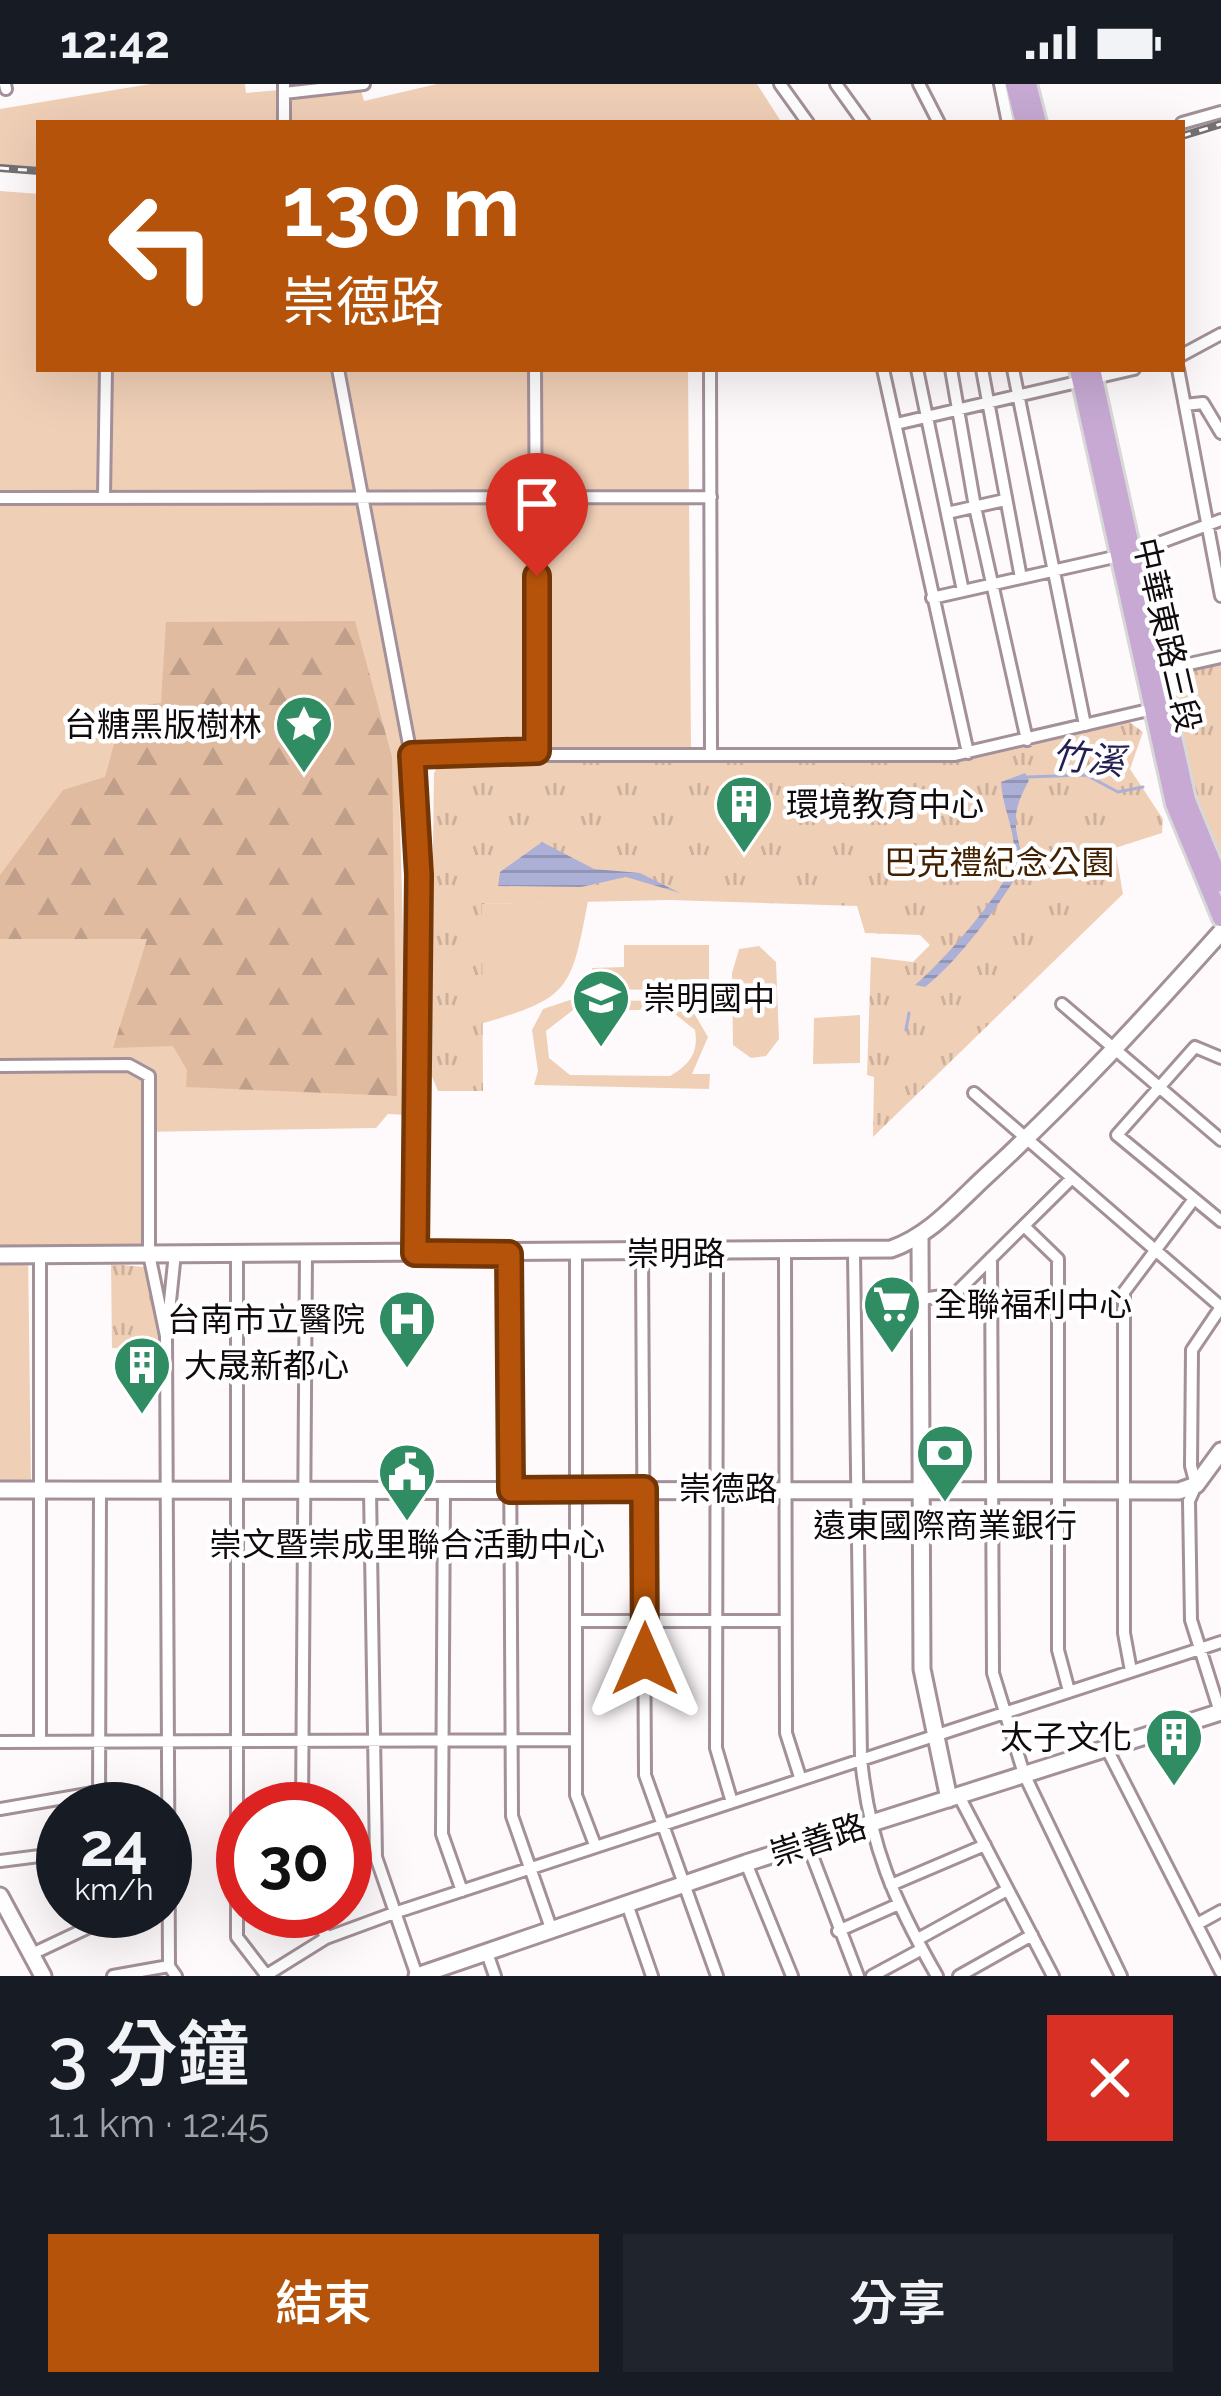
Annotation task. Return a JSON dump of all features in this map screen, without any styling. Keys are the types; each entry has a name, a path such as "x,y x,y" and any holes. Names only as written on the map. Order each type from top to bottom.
{"main road":[{"path":"1015,84 1023,120"},
{"path":"1031,84 1039,120"},
{"path":"1096,372 1112,496"},
{"path":"1074,374 1112,496"},
{"name":"中華東路三段","path":"1112,496 1183,833 1221,918"},
{"name":"中華東路三段","path":"1159,707 1195,827 1221,883"}],"street":[{"path":"284,120 284,88 364,84"},
{"path":"780,84 806,120"},
{"path":"836,84 862,120"},
{"path":"919,84 937,120"},
{"path":"1000,84 1008,120"},
{"path":"1185,122 1221,112"},
{"path":"1185,353 1221,334"},
{"path":"104,496 106,372"},
{"path":"339,372 412,755 419,875 415,1253"},
{"path":"535,372 537,751"},
{"path":"710,372 711,755"},
{"path":"884,372 968,753"},
{"path":"918,372 963,591"},
{"path":"952,372 975,508 1027,740"},
{"path":"983,372 1022,578"},
{"path":"1014,372 1085,725"},
{"path":"1096,372 1137,540 1125,555"},
{"path":"1179,372 1221,596"},
{"path":"896,424 1019,395 1074,374 1109,547 1125,555"},
{"path":"1185,405 1203,403 1221,433"},
{"path":"0,498 711,497"},
{"path":"947,513 1004,500"},
{"path":"932,598 1125,555 1221,520"},
{"path":"1151,673 1221,657"},
{"path":"412,755 968,753 1159,707"},
{"name":"崇明路","path":"0,1255 854,1253 891,1249 920,1237 1024,1141 1115,1052 1221,932"},
{"path":"1063,1004 1221,1140"},
{"path":"1221,1058 1196,1047 1117,1135 1221,1221"},
{"path":"0,1066 146,1069 150,1083 149,1253 166,1336"},
{"path":"974,1093 1221,1307 1192,1350 1190,1466 1196,1485"},
{"path":"922,1299 952,1296 1072,1178"},
{"path":"1131,1671 1124,1633 1124,1292 1194,1199"},
{"path":"1024,1226 1058,1259 1058,1650 1070,1691"},
{"path":"920,1237 922,1669 934,1735 954,1797 985,1845 1053,1976"},
{"path":"302,1782 306,1252"},
{"path":"168,1782 166,1336 176,1253"},
{"path":"237,1253 237,1937 266,1976 326,1938"},
{"path":"642,1253 645,1775 717,1976"},
{"path":"717,1253 716,1748 731,1799"},
{"path":"785,1253 786,1733 800,1778"},
{"path":"854,1253 861,1758 868,1824 899,1904 937,1976"},
{"path":"509,1254 512,1816 552,1930"},
{"path":"576,1254 576,1795 596,1845"},
{"path":"40,1255 40,1742"},
{"path":"991,1258 993,1673 1024,1774 1121,1976"},
{"path":"1221,1450 1189,1501 1191,1620 1221,1712"},
{"name":"崇德路","path":"0,1490 1179,1491 1196,1485"},
{"path":"99,1782 100,1490"},
{"path":"370,1490 376,1857 417,1976"},
{"path":"444,1490 442,1834 462,1891"},
{"path":"576,1621 785,1621"},
{"path":"372,1921 662,1821 1221,1642"},
{"name":"崇善路","path":"417,1976 746,1863 1221,1712"},
{"path":"0,1742 575,1740"},
{"path":"1106,1747 1221,1972"},
{"path":"0,1809 36,1803"},
{"path":"808,1845 858,1976"},
{"path":"891,1885 985,1845"},
{"path":"0,1861 36,1856"},
{"path":"746,1863 792,1976"},
{"path":"872,1976 1007,1890"},
{"path":"627,1904 652,1976"},
{"path":"838,1931 899,1904"},
{"path":"2,1905 43,1976"},
{"path":"1199,1923 1221,1911"},
{"path":"959,1976 1032,1935"},
{"path":"32,1954 66,1938"},
{"path":"113,1976 172,1971 170,1938"},
{"path":"487,1953 495,1976"}],"green space":[{"path":"150,84 245,84 246,93 279,90 281,120 36,120 36,168 0,166 0,109"},
{"path":"437,84 757,84 780,120 288,120 287,95 360,87 364,101"},
{"path":"0,191 36,194 36,372 688,372 691,748 398,748 408,1115 388,1114 376,1128 142,1132 144,1249 28,1248 31,1483 0,1483"},
{"path":"355,621 392,757 397,1096 186,1087 187,1070 173,1046 113,1048 147,939 0,939 0,875 63,790 105,777 124,708 161,703 166,622"},
{"path":"1221,660 1221,861 1192,784 1170,680 1178,670"},
{"name":"巴克禮紀念公園","path":"1125,719 1143,732 1130,769 1163,819 1162,833 1115,848 1123,894 873,1137 874,1077 867,1075 871,957 913,962 930,945 920,935 865,933 857,906 670,900 482,904 483,1091 438,1091 430,1072 434,773 439,764 549,756 974,758"},
{"path":"588,901 577,955 561,986 532,1006 480,1024 481,904"},
{"path":"624,945 709,945 709,989 592,990 592,968 624,967"},
{"path":"759,946 776,962 779,1039 766,1056 751,1058 733,1045 732,973 739,949"},
{"path":"570,1000 667,1001 691,1008 708,1037 692,1074 710,1074 709,1089 534,1085 538,1071 532,1030 543,1009","holes":["573,1010 670,1010 695,1030 696,1038 691,1057 670,1076 570,1075 549,1058 546,1031"]},
{"path":"860,1015 860,1063 813,1064 814,1018"},
{"path":"111,1264 145,1267 161,1349 112,1348"}],"water":[{"path":"1025,773 1029,780 1016,820 1024,863 951,963 925,987 915,985 974,923 1011,868 1014,847 1001,782"},
{"path":"542,842 594,869 640,873 680,893 626,877 581,887 498,886 500,872"}],"waterway":[{"name":"竹溪","path":"1027,777 1086,775 1118,792 1143,787"},
{"path":"906,1030 909,1013"}],"railway":[{"path":"1185,135 1221,124"},
{"path":"0,168 36,171"}],"place":[{"name":"台糖黑版樹林","path":"304,775"},
{"name":"環境教育中心","path":"744,855"},
{"name":"崇明國中","path":"601,1049"},
{"name":"全聯福利中心","path":"892,1355"},
{"name":"台南市立醫院","path":"407,1370"},
{"name":"大晟新都心","path":"142,1416"},
{"name":"遠東國際商業銀行","path":"945,1504"},
{"name":"崇文暨崇成里聯合活動中心","path":"407,1523"},
{"name":"太子文化","path":"1174,1788"}],"route":[{"path":"537,576 537,751 412,755 418,792 419,875 415,1253 509,1254 511,1490 644,1489 645,1659"}]}
